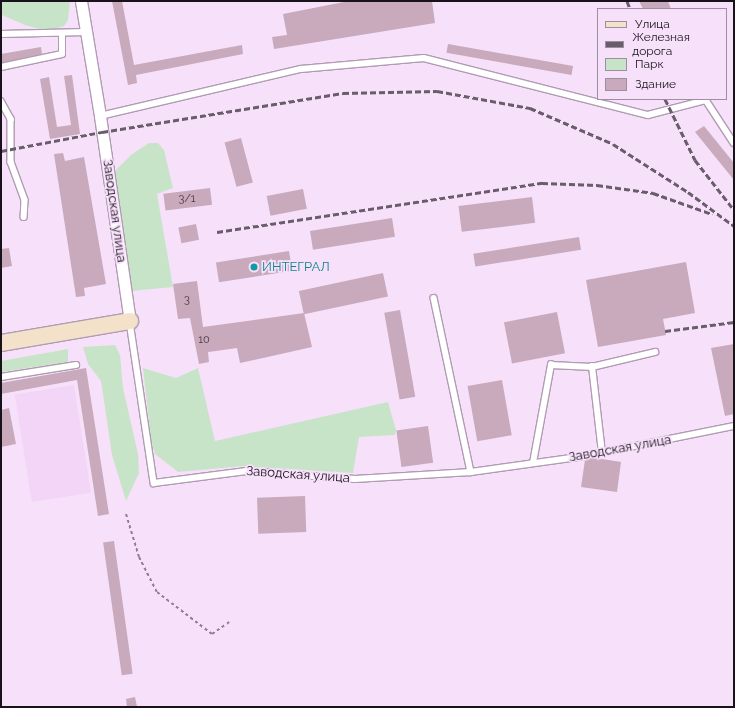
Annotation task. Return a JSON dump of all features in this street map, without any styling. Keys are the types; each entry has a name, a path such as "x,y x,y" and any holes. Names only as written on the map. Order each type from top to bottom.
{"street":[{"name":"Заводская улица","path":"81,1 100,116 130,321"},
{"path":"1,344 130,321"}],"lane":[{"path":"1,34 62,34 86,32"},
{"path":"1,68 62,54 62,34"},
{"path":"100,116 301,68 424,58 648,115 706,100 734,143"},
{"path":"1,101 11,119 11,162 25,200 24,217"},
{"path":"434,298 471,472"},
{"name":"Заводская улица","path":"130,321 154,483 246,471 355,479 471,472 632,448 734,426"},
{"path":"533,463 551,365 592,367 655,352"},
{"path":"1,377 76,365"},
{"path":"592,367 602,453"}],"path":[{"path":"126,514 139,557 157,592 212,634 229,622"}],"shaded area":[{"path":"74,385 91,493 32,502 15,394"}],"green space":[{"path":"1,1 70,1 68,20 64,26 46,31 25,25 2,15"},
{"path":"149,143 158,143 164,150 173,188 157,194 173,287 131,291 113,173 132,154"},
{"path":"115,345 120,355 123,388 138,454 139,473 126,501 112,455 101,381 88,364 83,347"},
{"path":"68,349 68,362 1,372 1,361"},
{"path":"143,368 176,378 198,368 215,441 388,402 396,430 395,435 359,437 353,473 244,466 178,472 155,454 151,439"}],"building":[{"path":"112,1 122,1 134,65 242,45 243,54 136,75 137,83 128,85"},
{"path":"349,1 432,1 435,23 274,49 272,37 287,35 283,14"},
{"path":"639,1 668,1 671,8 642,8"},
{"path":"448,44 573,66 572,75 446,53"},
{"path":"41,47 42,54 1,63 1,54"},
{"path":"72,75 80,134 50,139 40,79 49,77 57,127 71,125 64,76"},
{"path":"704,126 734,163 734,180 695,132"},
{"path":"241,138 253,182 236,187 225,142"},
{"path":"63,153 65,161 84,157 106,284 84,288 85,296 76,297 54,154"},
{"path":"210,188 212,205 165,211 163,194"},
{"path":"303,189 307,209 270,216 267,196"},
{"path":"532,197 535,223 462,232 459,206"},
{"path":"392,218 395,237 313,250 310,231"},
{"path":"196,224 199,240 181,243 178,227"},
{"path":"579,237 581,250 475,267 473,254"},
{"path":"9,248 12,266 1,268 1,249"},
{"name":"ИНТЕГРАЛ","path":"289,251 292,271 219,282 216,263"},
{"path":"686,262 695,313 663,319 666,335 598,347 586,280"},
{"path":"383,273 388,296 304,314 299,291"},
{"path":"197,281 203,327 304,313 312,347 240,363 237,348 208,352 209,362 199,364 190,318 178,319 173,284"},
{"path":"400,310 415,397 400,399 384,313"},
{"path":"557,312 565,353 512,364 504,322"},
{"path":"734,344 734,414 725,416 711,348"},
{"path":"86,368 109,514 98,516 77,380 1,394 1,383"},
{"path":"502,380 512,435 477,441 468,386"},
{"path":"9,408 16,444 1,447 1,410"},
{"path":"428,426 433,463 401,467 396,430"},
{"path":"596,458 621,462 617,492 581,487 585,460"},
{"path":"305,496 306,532 258,534 257,498"},
{"path":"114,541 133,674 122,675 103,543"},
{"path":"135,697 137,707 127,707 126,699"}],"railway":[{"path":"627,1 630,8"},
{"path":"1,151 102,132 343,93 437,91 530,108 613,144 688,192 734,226"},
{"path":"665,100 695,160 734,210"},
{"path":"217,232 542,183 597,185 653,193 712,214"},
{"path":"665,331 734,322"}],"place":[{"name":"ИНТЕГРАЛ","path":"254,267"}]}
